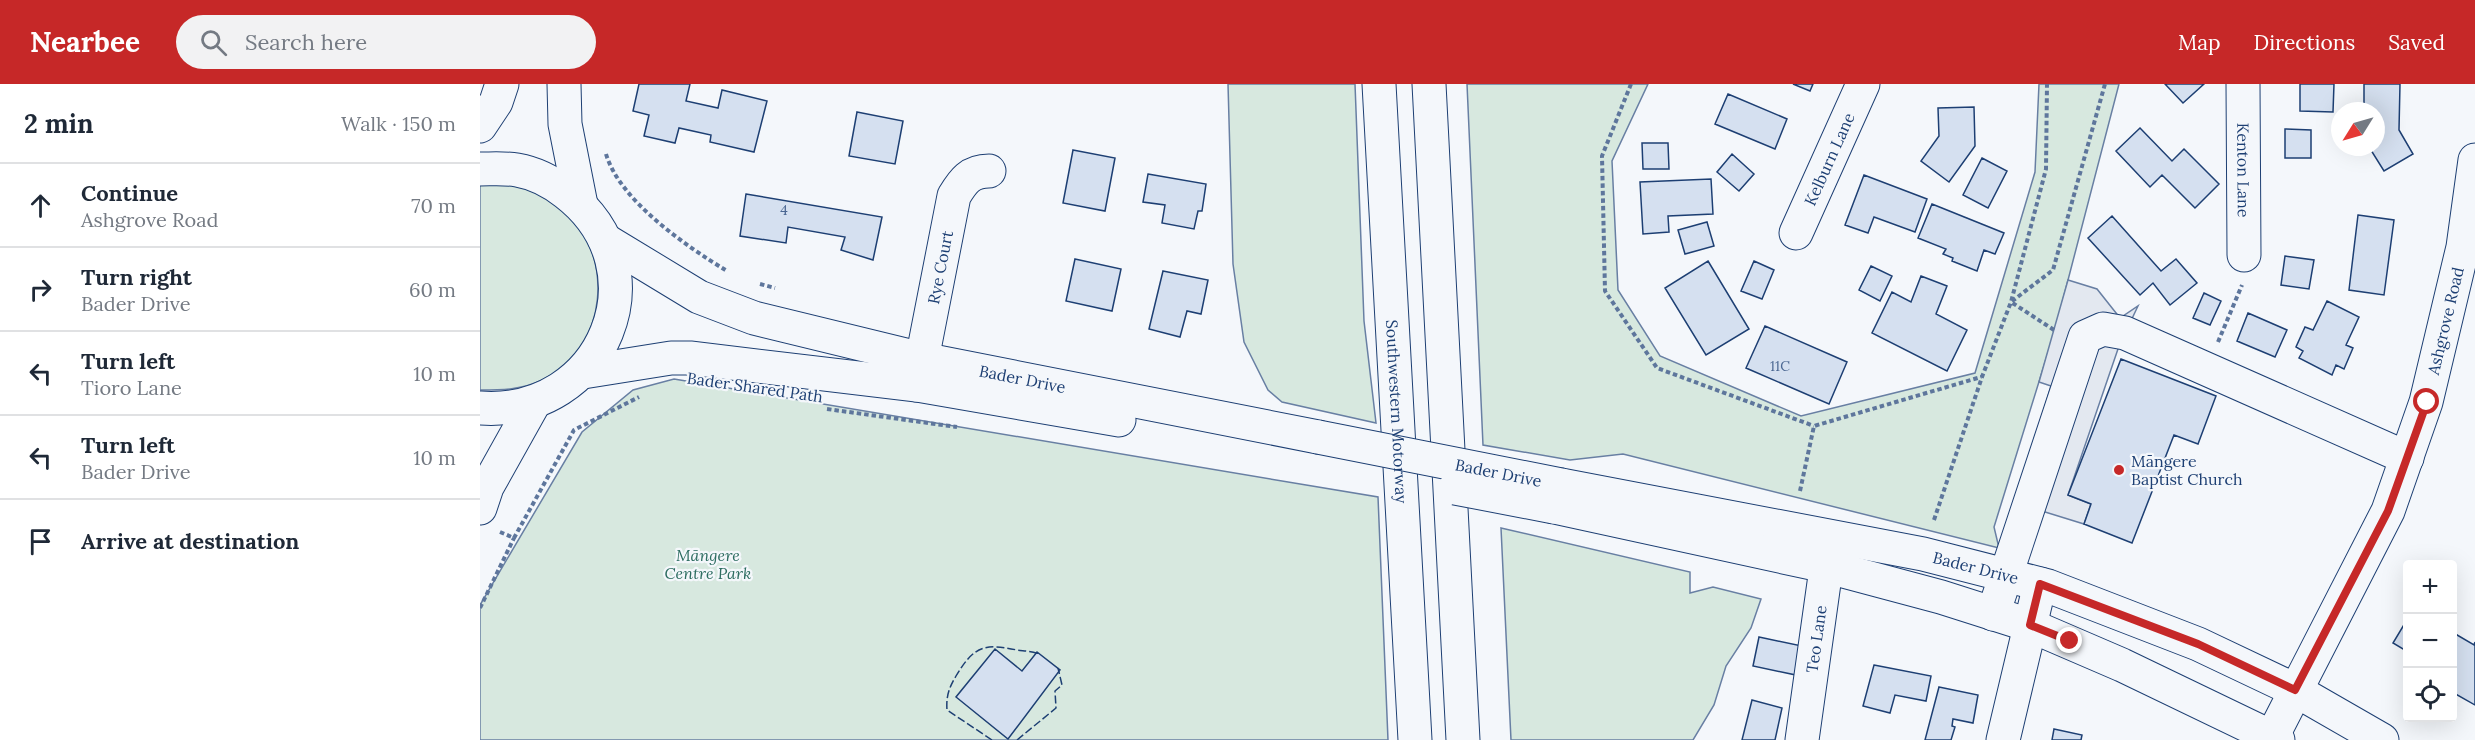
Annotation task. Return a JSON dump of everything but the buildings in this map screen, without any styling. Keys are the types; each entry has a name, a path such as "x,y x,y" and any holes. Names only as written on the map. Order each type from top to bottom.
{"main road":[{"path":"480,126 496,102 502,84"},
{"path":"564,84 565,124 581,205"},
{"name":"Southwestern Motorway","path":"1379,84 1415,740"},
{"path":"1430,84 1463,740"},
{"name":"Kelburn Lane","path":"1796,233 1863,84"},
{"name":"Kenton Lane","path":"2242,84 2244,255"},
{"name":"Ashgrove Road","path":"2275,738 2295,690 2388,511 2408,458 2427,402 2463,247 2475,160"},
{"path":"480,169 517,170 552,182 581,205 605,240 615,274 614,309 603,343 583,372 560,391 534,403 503,410 480,408"},
{"name":"Rye Court","path":"920,372 954,196 964,180 976,171 989,171"},
{"name":"Bader Drive","path":"605,240 699,297 724,308 920,372 1315,448 1828,552 1993,614 2030,625 2122,664 2275,738"},
{"path":"1993,614 2085,338 2103,329 2125,333 2408,458"},
{"name":"Bader Drive","path":"583,372 671,358 690,358 920,372"},
{"path":"485,518 487,487 534,403"},
{"name":"Bader Drive","path":"1828,552 1923,554 2040,584 2198,644 2295,690 2382,740"},
{"name":"Teo Lane","path":"1802,740 1828,552"},
{"path":"2003,740 2040,584"}],"path":[{"path":"1631,84 1602,156 1605,291 1657,368 1814,426 1982,377"},
{"path":"1934,520 1982,377 2012,302 2046,169 2047,84"},
{"path":"2012,302 2053,270 2105,84"},
{"path":"605,150 617,178 639,205 732,274"},
{"path":"2207,369 2244,280 2244,255"},
{"path":"2012,302 2055,330 2084,341"},
{"path":"480,608 514,538 574,430 643,395"},
{"name":"Bader Shared Path","path":"822,408 963,428"},
{"path":"1800,491 1814,426"},
{"path":"485,518 514,538"}],"green space":[{"path":"1228,84 1355,84 1364,321 1376,423 1282,402 1268,390 1244,342 1233,264"},
{"path":"1467,84 1648,84 1612,161 1618,290 1660,356 1801,416 1975,373 2035,172 2039,84 2119,84 2055,330 1994,527 1999,548 1623,454 1570,460 1483,445"},
{"path":"500,182 548,197 562,207 579,226 591,249 597,274 597,300 592,324 581,347 564,366 542,380 527,386 480,390 480,185"},
{"name":"Māngere Centre Park","path":"674,379 1378,497 1388,740 480,740 480,605 582,432 633,390"},
{"path":"1501,528 1690,572 1690,593 1713,587 1761,599 1751,628 1726,666 1714,705 1693,740 1511,740"}],"shaded area":[{"path":"2068,280 2097,289 2120,318 2138,306 2119,346 2068,495 2091,504 2084,524 2016,503 2051,386 2039,382"}],"fence":[{"path":"992,740 947,710 948,696 954,680 968,658 981,649 996,647 1039,654"},
{"path":"1017,740 1056,708 1055,691 1062,685 1058,668"}],"place":[{"name":"Māngere Baptist Church","path":"2119,470"}],"route":[{"path":"2070,641 2030,625 2040,584 2198,644 2295,690 2388,511 2427,402"}]}
